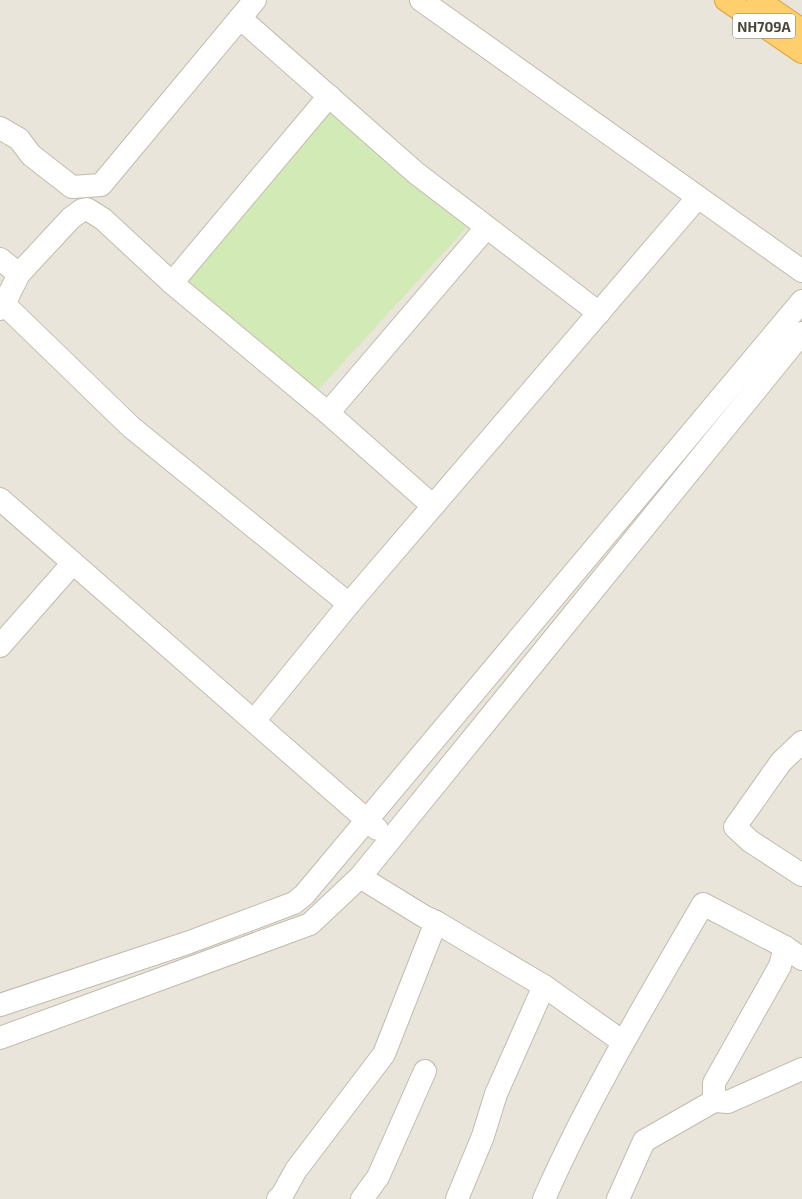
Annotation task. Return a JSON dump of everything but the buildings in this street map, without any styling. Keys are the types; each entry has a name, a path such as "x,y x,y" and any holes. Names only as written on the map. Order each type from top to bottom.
{"highway":[{"name":"NH709A","path":"726,0 802,52"},
{"name":"NH709A","path":"758,0 802,30"}],"street":[{"path":"0,128 19,139 31,155 72,188 101,186 255,0"},
{"path":"421,0 802,271"},
{"path":"240,18 416,173 599,313"},
{"path":"172,283 329,96"},
{"path":"254,721 349,604 698,197"},
{"path":"349,604 131,427 2,306 19,274 71,218 82,210 87,209 103,219 172,283 328,413 433,506"},
{"path":"328,413 486,228"},
{"path":"0,259 19,274"},
{"path":"0,1005 187,943 294,903 304,895 366,819 802,301"},
{"path":"0,1038 310,924 360,877 390,841 802,333"},
{"path":"638,496 658,511"},
{"path":"0,499 390,841"},
{"path":"0,646 73,563"},
{"path":"802,742 781,762 735,827 750,841 802,875"},
{"path":"360,877 425,917 544,986 623,1042"},
{"path":"294,903 310,924"},
{"path":"544,1199 562,1158 623,1042 703,904 793,953 780,966 714,1083 714,1101"},
{"path":"278,1199 282,1195 296,1170 384,1054 436,922"},
{"path":"120,964 131,990"},
{"path":"457,1199 483,1136 496,1094 544,986"},
{"path":"618,1199 644,1142 714,1101 728,1102 802,1069"},
{"path":"362,1199 378,1177 425,1071"}],"shaded area":[{"path":"0,0 802,0 802,1199 0,1199"}],"green space":[{"path":"329,106 469,225 317,391 185,280"}]}
